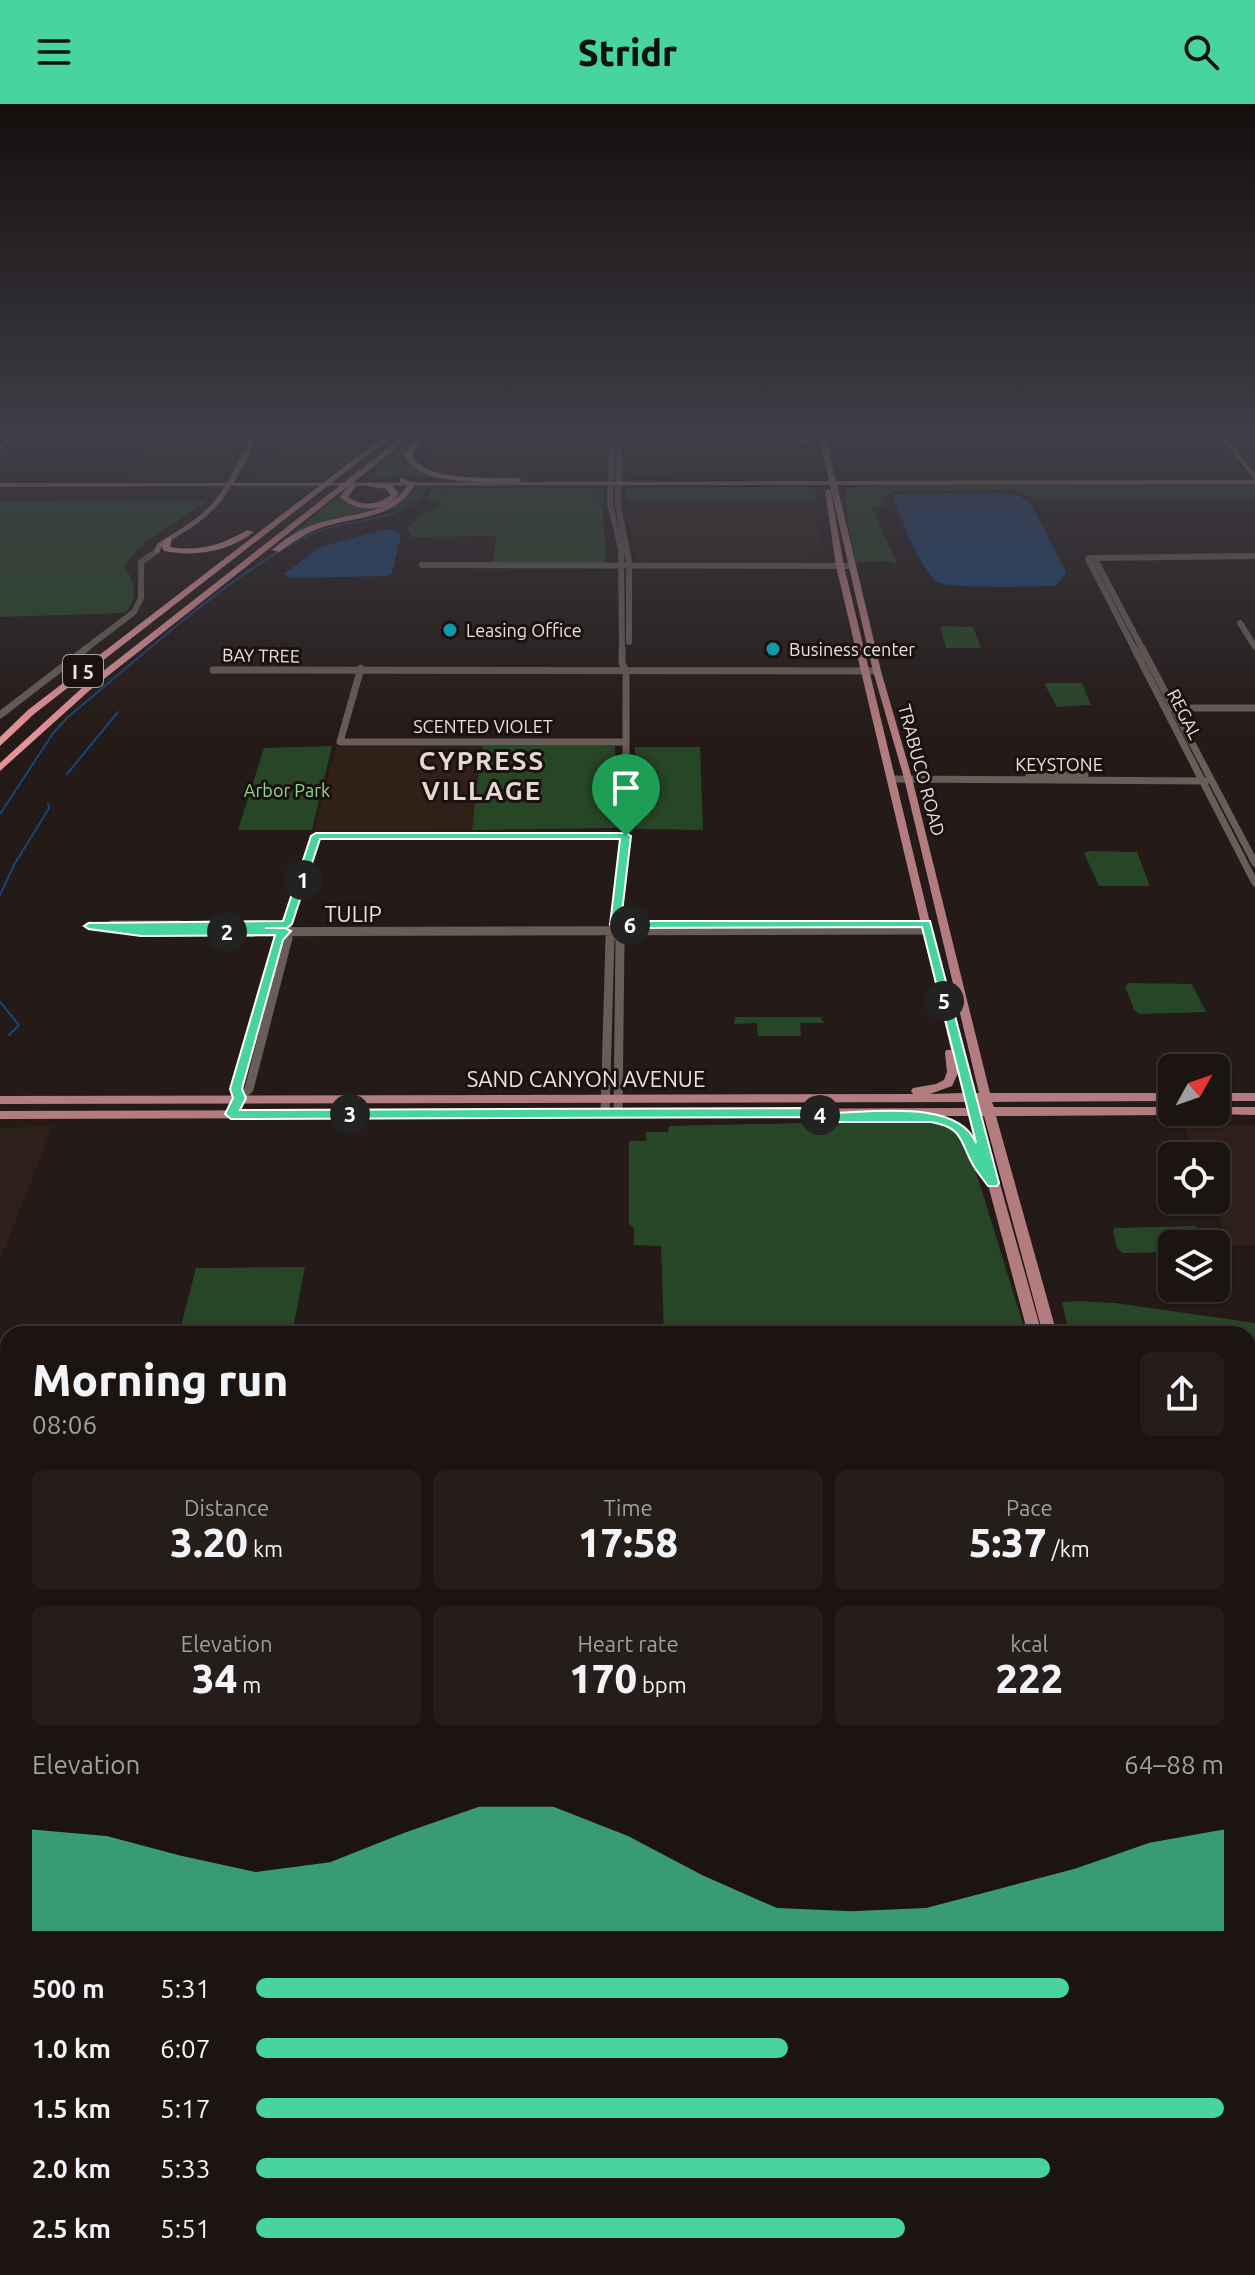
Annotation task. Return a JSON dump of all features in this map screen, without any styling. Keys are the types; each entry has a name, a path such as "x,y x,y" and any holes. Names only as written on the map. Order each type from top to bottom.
{"highway":[{"path":"168,539 166,548 200,552 219,548 238,537"},
{"name":"I 5","path":"0,743 31,712 257,537"},
{"name":"I 5","path":"0,768 34,734 279,537"},
{"path":"224,580 298,537"},
{"path":"157,551 182,556 197,566 195,577 175,594 170,603"},
{"path":"0,779 34,734"}],"main road":[{"name":"TRABUCO ROAD","path":"837,537 840,566 864,669 992,1183"},
{"name":"TRABUCO ROAD","path":"844,537 908,778 986,1097 1048,1326"},
{"path":"157,551 168,539"},
{"path":"927,927 935,932 943,960 956,974"},
{"path":"858,1098 875,1092 945,1087 951,1082 952,1060 937,999 941,988"},
{"name":"SAND CANYON AVENUE","path":"0,1100 1158,1097"},
{"path":"1230,1097 1255,1097"},
{"name":"SAND CANYON AVENUE","path":"0,1115 1158,1111"},
{"path":"1230,1111 1255,1111"},
{"path":"813,1113 826,1118 931,1117 948,1121 965,1131 978,1163 992,1183 1033,1326"}],"street":[{"path":"618,537 622,663 626,669"},
{"path":"611,1114 620,941 615,928 626,836 629,566 624,537"},
{"path":"0,715 134,612 141,599 140,566 146,550 168,539"},
{"path":"143,559 157,551"},
{"name":"REGAL","path":"1255,558 1092,558 1255,883"},
{"path":"422,565 851,566"},
{"path":"1255,623 1240,623 1255,647"},
{"name":"BAY TREE","path":"360,670 213,670 877,669"},
{"name":"SCENTED VIOLET","path":"360,670 340,742 626,742"},
{"path":"1168,708 1255,708"},
{"name":"REGAL","path":"1204,778 1255,863"},
{"name":"KEYSTONE","path":"893,779 1204,778"},
{"path":"231,1114 239,1098 249,1089 288,938 286,928 316,836 626,836"},
{"name":"TULIP","path":"286,928 141,932 89,926 927,927"}],"shaded area":[{"path":"632,537 820,537 823,559 636,561"},
{"path":"482,746 472,830 314,831 336,747"},
{"path":"1255,1125 1255,1245 1230,1245 1230,1230 1224,1230 1218,1214 1230,1214 1230,1142 1191,1142 1184,1126"},
{"path":"53,1126 0,1260 0,1128"}],"green space":[{"path":"0,537 152,537 138,549 125,568 133,584 133,596 125,613 0,617"},
{"path":"496,537 604,537 606,559 603,564 493,564"},
{"path":"851,537 885,537 897,564 887,561 856,562"},
{"path":"940,627 973,627 981,648 946,648"},
{"path":"1082,683 1091,705 1057,707 1045,685"},
{"name":"Arbor Park","path":"332,746 312,830 238,830 264,748"},
{"path":"482,746 615,746 619,828 472,830"},
{"path":"635,747 700,747 703,830 636,829"},
{"path":"1137,852 1150,886 1099,886 1084,853"},
{"path":"1129,983 1192,984 1206,1012 1139,1014 1134,1010 1125,986"},
{"path":"735,1017 820,1017 824,1023 800,1023 801,1036 758,1036 757,1023 734,1024"},
{"path":"936,1120 957,1127 973,1162 1024,1326 664,1326 661,1246 634,1245 634,1228 629,1224 629,1141 646,1141 646,1132 668,1132 669,1126"},
{"path":"1195,1226 1201,1230 1158,1230 1158,1252 1123,1253 1117,1248 1115,1228"},
{"path":"305,1267 294,1326 181,1326 196,1268"},
{"path":"1062,1302 1115,1303 1255,1323 1255,1326 1067,1326"}],"water":[{"path":"355,537 400,537 392,573 386,576 291,578 284,574 320,547"},
{"path":"909,537 1048,537 1066,572 1063,577 1058,575 1063,578 1055,586 973,587 943,584 929,574"}],"waterway":[{"path":"0,814 54,732 69,716 215,595 304,537"},
{"path":"67,774 118,712"},
{"path":"0,895 14,865 49,808 48,804"},
{"path":"0,1002 19,1025 9,1035"}],"place":[{"name":"Leasing Office","path":"450,630"},
{"name":"Business center","path":"773,649"}],"district":[{"name":"CYPRESS VILLAGE","path":"482,775"}],"route":[{"path":"316,836 626,836 616,925 926,924 992,1183 978,1163 965,1131 948,1121 931,1117 826,1118 813,1113 718,1112 231,1114 239,1098 236,1089 278,939 285,931 141,932 89,926 287,924 316,836"}]}
